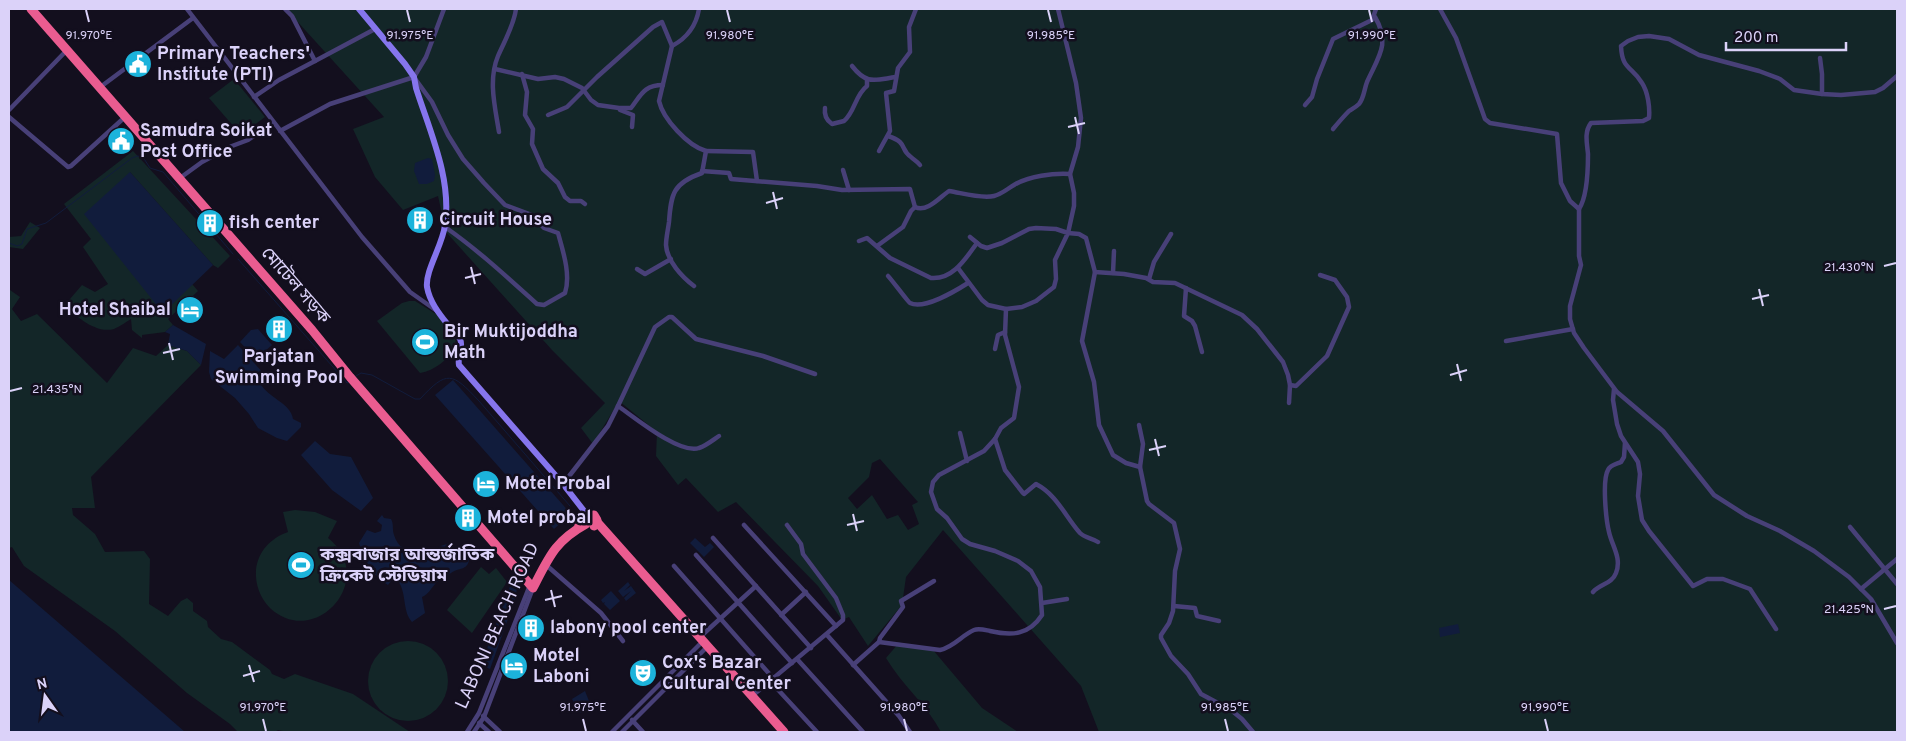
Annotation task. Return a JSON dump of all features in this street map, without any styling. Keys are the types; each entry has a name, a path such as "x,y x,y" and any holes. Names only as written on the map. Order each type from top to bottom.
{"highway":[{"name":"মোটেল সড়ক","path":"30,9 180,178 532,586"},
{"name":"LABONI BEACH ROAD","path":"532,586 541,562 553,542 569,527 590,521"},
{"name":"LABONI BEACH ROAD","path":"532,586 553,550 570,533 590,521"},
{"path":"590,521 701,644 776,732"},
{"path":"701,644 784,732"}],"street":[{"path":"187,9 362,237 410,292 438,312"},
{"path":"285,9 292,16 315,61"},
{"path":"359,9 388,42 432,102 462,159 505,205 532,215 544,228 558,233 563,251 568,285 565,292 544,305 537,304 466,241 445,227"},
{"path":"280,131 330,104 414,77 426,57 444,9"},
{"path":"499,132 492,93 495,69 497,58 515,18 516,9"},
{"path":"672,46 686,39 694,25 698,9"},
{"path":"879,152 890,131 886,93 894,92 898,68 910,52 909,27 916,9"},
{"path":"958,268 982,300 988,305 1006,309 1027,306 1054,287 1056,279 1055,260 1068,233 1074,206 1074,193 1070,174 1078,147 1081,118 1076,83 1058,9"},
{"path":"1333,129 1358,105 1364,94 1366,83 1382,52 1383,40 1381,26 1375,17 1376,9"},
{"path":"1440,9 1456,38 1485,119 1490,123 1557,134 1561,182 1570,201 1579,208"},
{"path":"1305,105 1312,97 1333,39 1375,17"},
{"path":"99,88 193,18"},
{"path":"548,115 567,107 597,77 662,22 672,46 662,85 659,101 660,109 681,136 701,150 753,152 757,181"},
{"path":"254,97 279,80 375,29"},
{"path":"1897,76 1875,92 1841,95 1822,94 1794,90 1780,79 1759,71 1699,55 1669,39 1638,36 1628,40 1621,46 1621,52 1626,67 1643,83 1650,110 1648,118 1643,121 1591,123 1586,130 1588,156 1584,200 1579,208 1579,256 1581,265 1570,306 1570,319 1573,329 1584,348 1615,390 1664,431 1714,495 1738,511 1780,531 1814,551 1861,589 1876,606 1897,643"},
{"path":"9,110 66,50"},
{"path":"1820,58 1822,94"},
{"path":"852,66 860,77 867,79 896,77"},
{"path":"495,69 538,79 564,78 584,90 591,100 598,105 619,108 631,108 650,86 662,85"},
{"path":"522,74 527,92 525,115 533,129 532,144 543,169 558,183 565,197 570,201 581,201 585,204"},
{"path":"414,77 446,188 445,227 442,241 427,279 430,298 438,312 460,338 459,365 563,484 590,521"},
{"path":"825,108 824,112 828,122 832,124 844,121 860,93 867,86 867,79"},
{"path":"619,108 620,111 633,116 632,127"},
{"path":"9,117 68,167 126,117"},
{"path":"180,178 202,162 248,140 274,123"},
{"path":"888,136 899,140 910,156 920,164"},
{"path":"694,286 683,278 671,259 666,246 669,205 677,188 686,179 702,173 706,151"},
{"path":"843,170 849,190"},
{"path":"702,171 729,173 731,179 849,190 910,189 916,207"},
{"path":"916,207 920,209 926,208 941,199 949,191 969,196 992,197 1023,181 1061,173 1070,174"},
{"path":"876,246 903,227 911,211 916,207"},
{"path":"970,237 984,248 993,247 1029,229 1036,228 1053,228 1079,234 1086,238 1095,272 1082,341 1094,382 1099,425 1113,455 1126,463 1140,467"},
{"path":"1150,279 1154,262 1171,234"},
{"path":"859,241 867,238 890,258 931,278 942,277 958,268 977,243"},
{"path":"1113,273 1114,251"},
{"path":"637,269 645,274 671,259"},
{"path":"1095,272 1150,279 1153,282 1175,283 1236,312 1258,329 1283,362 1290,385 1289,403"},
{"path":"1290,385 1296,386 1327,356 1348,307 1347,297 1334,280 1320,275"},
{"path":"888,276 908,302 918,304 949,296 968,283"},
{"path":"1186,288 1184,316 1192,321 1195,326 1202,352"},
{"path":"879,642 940,650 947,648 974,630 980,629 1005,634 1020,634 1037,622 1042,615 1040,587 1031,571 1018,561 964,541 935,505 931,488 936,478 943,472 984,451 1002,428 1014,418 1018,393 1017,381 1005,332 1006,309"},
{"path":"563,484 608,426 655,328 669,317 672,317 696,338 763,356 815,374"},
{"path":"1506,341 1573,329"},
{"path":"995,349 998,335 1005,332"},
{"path":"1615,390 1613,400 1617,424 1621,436 1638,462 1640,474 1638,496 1642,520 1649,531 1693,586 1696,586 1700,581 1708,579 1723,579 1750,590 1776,629"},
{"path":"618,406 659,435 681,447 698,449 719,436"},
{"path":"1139,426 1143,444 1140,467 1147,501 1174,523 1180,545 1175,571 1174,606 1169,623 1161,635 1164,646 1188,674 1201,694 1231,710 1253,732"},
{"path":"960,433 967,461"},
{"path":"995,439 1005,470 1023,493 1036,484 1045,489 1064,510 1081,534 1098,542"},
{"path":"1593,592 1612,579 1617,571 1619,559 1609,533 1606,481 1608,469 1621,462 1624,457 1625,443"},
{"path":"744,525 836,626"},
{"path":"752,696 843,620 843,615 836,598 802,554 801,544 787,525"},
{"path":"1850,527 1897,584"},
{"path":"713,538 811,648"},
{"path":"696,554 792,663"},
{"path":"1861,589 1897,559"},
{"path":"545,564 601,613 623,640"},
{"path":"674,566 817,732"},
{"path":"853,665 879,642 903,607 901,601 934,581"},
{"name":"LABONI BEACH ROAD","path":"467,732 479,713 532,586"},
{"name":"LABONI BEACH ROAD","path":"474,732 484,717 532,586"},
{"path":"622,732 667,686 720,619 756,586"},
{"path":"782,615 806,592"},
{"path":"1042,603 1067,599"},
{"path":"1174,606 1194,608 1196,616 1219,621"},
{"path":"826,635 899,716 910,732"},
{"path":"612,732 701,644"},
{"path":"797,659 863,732"},
{"path":"662,681 667,686"},
{"path":"479,713 500,732"},
{"path":"628,716 643,732"},
{"path":"474,720 489,732"}],"green space":[{"path":"286,9 1897,9 1897,732 1099,732 1081,686 943,530 906,577 902,605 868,646 849,617 842,620 818,586 736,502 718,512 686,478 678,485 656,456 657,432 619,401 593,444 581,428 605,403 552,350 446,232 438,196 403,210 375,177 353,129 384,117","holes":["880,459 918,502 912,505 919,524 908,530 898,515 887,519 872,495 857,509 848,498 869,477 872,463"]},
{"path":"234,79 265,117 241,135 209,98"},
{"path":"133,151 230,256 218,268 213,265 130,172 163,312 192,284 198,291 168,319 173,325 165,332 142,335 142,338 132,330 131,319 114,329 100,329 93,327 64,306 82,285 95,292 108,284 83,247 91,239 64,204"},
{"path":"30,222 40,228 23,249 9,247 9,237 21,236"},
{"path":"10,290 20,297 12,309 21,321 37,314 107,383 133,348 156,356 168,345 187,351 201,365 91,477 95,508 72,508 73,515 95,534 105,552 144,551 150,559 149,604 168,616 181,601 187,598 193,603 193,611 207,621 208,627 221,639 232,642 270,670 272,674 284,679 295,674 353,694 410,732 287,732 278,730 275,732 238,732 187,693 115,631 24,566 12,547 9,548"},
{"name":"Bir Muktijoddha Math","path":"415,301 436,314 455,336 456,348 449,356 436,367 420,373 377,321 402,303"},
{"name":"কক্সবাজার আন্তর্জাতিক ক্রিকেট স্টেডিয়াম","path":"295,510 315,512 337,521 328,538 342,555 347,572 344,589 335,604 322,615 305,621 288,619 270,608 261,595 256,580 257,563 266,546 288,532 283,512"},
{"path":"481,567 489,574 496,568 507,582 472,633 447,610"},
{"path":"408,641 423,644 436,653 445,666 448,681 445,696 436,709 423,718 408,721 393,718 380,709 371,696 368,681 371,666 380,653 393,644"},
{"path":"898,644 933,650 982,708 1018,732 941,732 929,713 886,658"}],"water":[{"path":"428,158 432,159 435,175 434,181 427,184 419,184 414,171 415,163"},
{"path":"130,172 213,265 163,313 84,214"},
{"path":"173,325 206,344 201,365 187,351 168,345 170,334 165,332"},
{"path":"258,329 272,345 256,359 240,342 251,330"},
{"path":"238,345 264,374 260,383 268,393 288,409 293,419 301,423 301,427 287,441 258,428 235,398 211,379 209,372 210,351 224,359"},
{"path":"453,380 571,514 554,529 435,395"},
{"path":"315,441 330,454 351,457 373,498 361,511 332,490 301,455"},
{"path":"382,515 384,518 391,519 394,535 403,548 410,551 418,551 449,543 465,554 469,560 465,567 454,571 439,581 422,597 425,613 412,622 407,613 403,591 398,581 391,581 388,585 383,582 366,561 359,543 367,530 375,533 381,531 382,525 377,521"},
{"path":"695,538 705,547 710,543 714,547 704,557 690,543"},
{"path":"9,580 185,732 9,732"},
{"path":"512,581 517,586 516,597 490,669 481,665"},
{"path":"628,582 630,585 624,591 631,586 636,593 626,601 624,598 631,591 623,597 618,591"},
{"path":"611,591 620,601 610,610 604,604 605,602 603,603 601,600"},
{"path":"1458,624 1460,633 1440,637 1439,628"},
{"path":"585,691 591,706 580,713 572,699"}],"waterway":[{"path":"9,243 17,246 22,244 27,229 46,223 137,156 143,157 150,168 163,172 233,254"},
{"path":"238,259 347,383 349,382"},
{"path":"356,376 361,373 372,375 415,399 420,399 443,379 450,378 456,380 479,401 570,506"}],"place":[{"name":"Primary Teachers' Institute (PTI)","path":"138,64"},
{"name":"Samudra Soikat Post Office","path":"121,141"},
{"name":"Circuit House","path":"420,220"},
{"name":"fish center","path":"210,223"},
{"name":"Hotel Shaibal","path":"190,310"},
{"name":"Parjatan Swimming Pool","path":"279,329"},
{"name":"Bir Muktijoddha Math","path":"425,342"},
{"name":"Motel Probal","path":"486,484"},
{"name":"Motel probal","path":"468,518"},
{"name":"কক্সবাজার আন্তর্জাতিক ক্রিকেট স্টেডিয়াম","path":"301,565"},
{"name":"labony pool center","path":"531,628"},
{"name":"Motel Laboni","path":"514,666"},
{"name":"Cox's Bazar Cultural Center","path":"643,673"}]}
